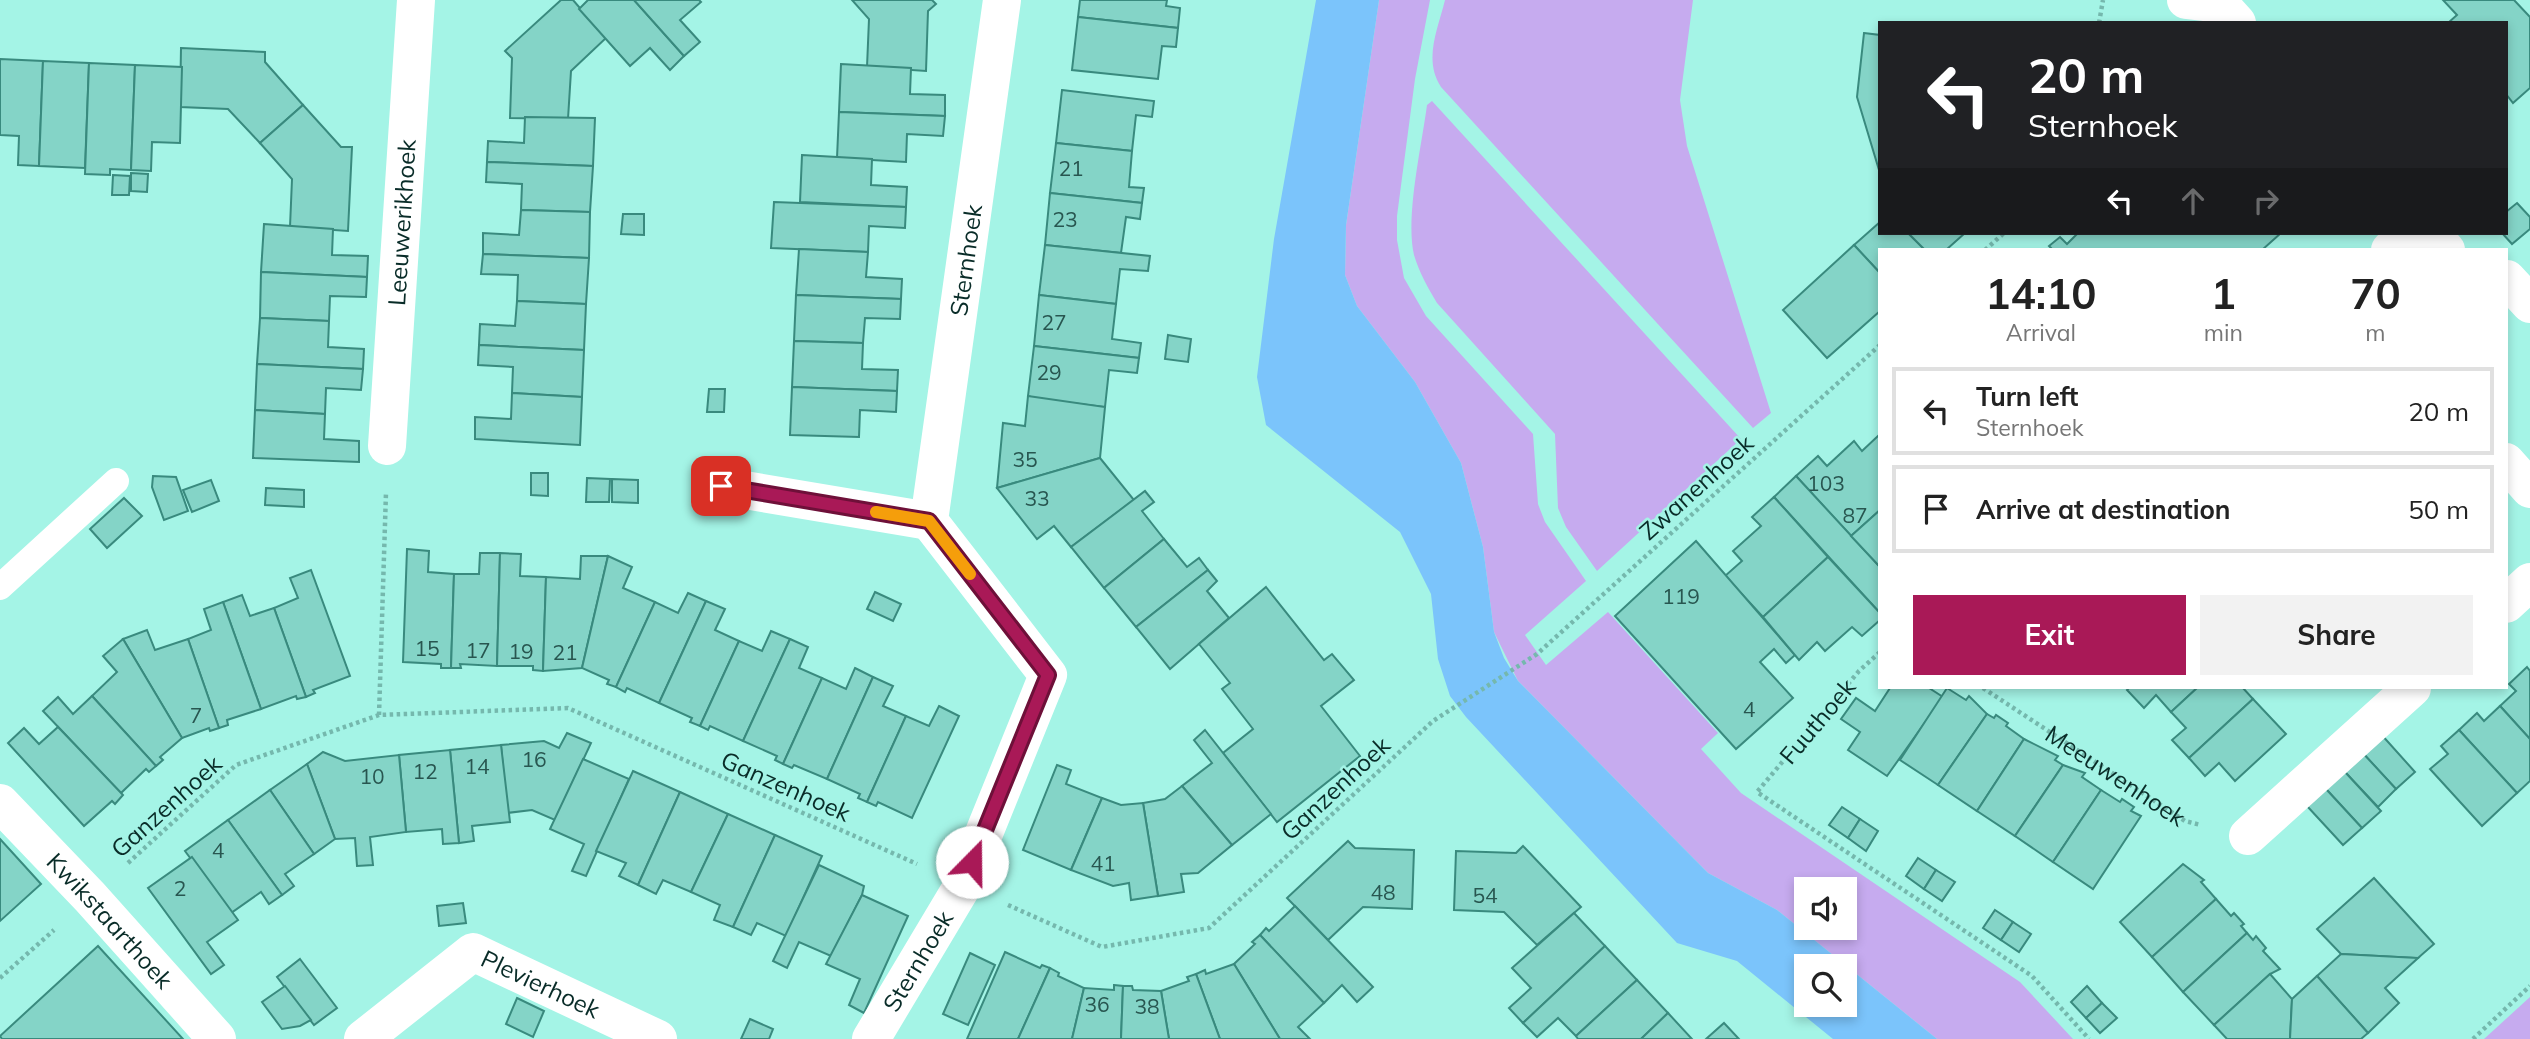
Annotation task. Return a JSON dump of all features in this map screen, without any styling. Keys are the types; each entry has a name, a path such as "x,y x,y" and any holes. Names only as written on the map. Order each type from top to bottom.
{"street":[{"name":"Leeuwerikhoek","path":"387,446 416,0"},
{"name":"Sternhoek","path":"871,1039 963,885 1048,675 929,521 1002,0"},
{"path":"2186,0 2220,4 2235,21"},
{"path":"2392,248 2406,235"},
{"path":"2508,464 2530,489"},
{"path":"721,486 929,521"},
{"path":"2508,602 2530,582"},
{"path":"2248,836 2411,689"},
{"name":"Kwikstaarthoek","path":"0,803 90,897 217,1039"},
{"name":"Plevierhoek","path":"363,1039 473,953 658,1039"}],"lane":[{"path":"0,587 116,481"}],"path":[{"path":"2099,21 2103,0"},
{"path":"1987,248 2002,235"},
{"name":"Zwanenhoek","path":"1433,721 1537,654 1878,347"},
{"path":"379,715 387,446"},
{"name":"Fuuthoek","path":"1878,654 1859,671 1757,792 2032,976 2089,1039"},
{"name":"Meeuwenhoek","path":"1985,689 2185,821 2248,836"},
{"name":"Ganzenhoek","path":"0,978 236,765 379,715 568,708 1102,947 1209,928 1433,721"},
{"path":"2473,1039 2530,986"}],"shaded area":[{"path":"1379,0 1430,0 1415,79 1397,216 1397,240 1404,278 1426,316 1533,434 1538,504 1545,522 1586,581 1525,635 1546,665 1608,612 1718,733 1701,749 1741,793 2020,982 2073,1039 1937,1039 1857,974 1857,954 1832,954 1814,940 1857,940 1857,877 1794,877 1794,924 1777,910 1708,873 1518,681 1494,632 1483,547 1461,463 1415,382 1357,306 1345,275 1346,225"},
{"path":"1445,0 1693,0 1680,100 1687,146 1771,413 1753,428 1441,87 1433,66 1433,55"},
{"path":"1432,101 1741,439 1597,571 1566,527 1558,508 1555,434 1437,303 1416,261 1412,239 1415,180 1427,105"},
{"path":"2530,997 2530,1039 2484,1039"}],"water":[{"path":"1316,0 1379,0 1346,225 1345,275 1357,306 1415,382 1461,463 1483,547 1494,632 1504,658 1518,681 1708,873 1777,910 1794,924 1794,940 1814,940 1832,954 1794,954 1794,1007 1737,961 1677,943 1466,717 1450,696 1438,659 1431,594 1400,532 1266,425 1257,377 1274,239"},
{"path":"1857,974 1937,1039 1833,1039 1806,1017 1857,1017"}],"building":[{"path":"561,0 573,0 606,38 571,71 568,119 510,118 512,58 505,51"},
{"path":"588,0 634,0 684,56 670,70 650,48 630,66 579,9"},
{"path":"634,0 699,0 701,2 680,20 700,42 684,56"},
{"path":"852,0 932,0 936,4 928,11 926,71 867,67 869,19"},
{"path":"1080,0 1167,0 1166,6 1180,8 1178,28 1078,17"},
{"path":"2443,0 2514,0 2530,17 2530,88 2513,103 2508,97 2508,21 2450,21 2457,15"},
{"path":"1078,17 1178,28 1176,47 1162,46 1158,79 1072,70"},
{"path":"1864,33 1878,35 1878,167 1857,97"},
{"path":"181,48 265,52 265,62 303,105 260,143 228,109 180,107"},
{"path":"0,59 43,61 39,166 18,165 19,136 0,135"},
{"path":"43,61 89,63 85,168 39,166"},
{"path":"89,63 135,65 131,170 110,169 110,175 85,174"},
{"path":"841,64 911,68 910,94 945,95 945,116 839,112"},
{"path":"135,65 182,67 180,143 152,142 151,171 131,170"},
{"path":"1062,90 1154,101 1152,117 1136,115 1132,151 1056,143"},
{"path":"303,105 341,147 352,147 348,231 290,227 292,179 260,143"},
{"path":"839,112 945,116 943,136 907,134 906,162 837,158"},
{"path":"525,117 595,118 593,166 487,162 488,141 524,143"},
{"path":"1056,143 1132,151 1129,187 1144,188 1142,203 1050,193"},
{"path":"802,155 872,159 871,185 907,187 906,207 800,202"},
{"path":"487,162 593,166 590,212 521,210 522,184 486,182"},
{"path":"131,173 148,174 147,192 131,191"},
{"path":"113,175 130,176 129,195 112,195"},
{"path":"1050,193 1142,203 1140,219 1126,217 1121,253 1045,245"},
{"path":"774,202 906,207 905,228 869,226 868,252 771,248"},
{"path":"2517,203 2530,217 2530,229 2512,244 2504,235 2508,235 2508,210"},
{"path":"521,210 590,212 589,258 483,254 483,233 519,235"},
{"path":"623,214 644,214 644,235 621,234"},
{"path":"264,224 333,229 332,255 368,256 367,277 261,272"},
{"path":"1878,224 1878,235 1910,235 1923,248 1878,248 1878,271 1854,245"},
{"path":"1910,235 1963,235 1948,248 1923,248"},
{"path":"2076,235 2279,235 2264,248 2049,246 2060,237 2067,244"},
{"path":"1045,245 1150,256 1148,271 1120,269 1116,304 1039,295"},
{"path":"1854,245 1878,271 1878,313 1827,358 1783,310"},
{"path":"799,249 868,252 866,277 902,279 901,299 796,295"},
{"path":"483,254 589,258 586,304 517,301 518,275 481,274"},
{"path":"261,272 367,277 366,297 330,296 329,321 260,318"},
{"path":"796,295 901,299 900,319 865,318 863,343 794,341"},
{"path":"1039,295 1116,304 1112,339 1141,343 1139,358 1034,346"},
{"path":"517,301 586,304 584,350 479,345 480,324 515,326"},
{"path":"260,318 329,321 328,347 364,349 363,369 257,364"},
{"path":"1168,335 1191,339 1188,362 1165,359"},
{"path":"794,341 863,343 862,369 898,370 897,391 792,387"},
{"path":"479,345 584,350 582,397 512,393 513,367 478,365"},
{"path":"1034,346 1139,358 1137,373 1109,370 1105,407 1037,399 1028,396"},
{"path":"257,364 363,369 361,390 326,388 325,414 255,410"},
{"path":"792,387 897,391 896,412 860,410 859,437 790,435"},
{"path":"709,389 725,389 724,412 707,412"},
{"path":"512,393 582,397 580,445 475,439 475,417 511,419"},
{"path":"1028,396 1105,407 1100,458 997,488 1003,423 1025,426"},
{"path":"255,410 325,414 324,439 359,441 359,462 253,458"},
{"path":"1878,436 1878,512 1851,536 1796,476 1818,456 1827,466 1854,441 1862,451"},
{"path":"1100,458 1134,500 1071,547 1054,526 1037,539 997,488"},
{"path":"531,473 548,473 548,496 531,495"},
{"path":"153,476 176,477 188,511 164,520 152,487"},
{"path":"1796,476 1878,565 1878,611 1774,497"},
{"path":"587,478 610,479 609,502 586,502"},
{"path":"612,479 638,480 638,503 612,502"},
{"path":"211,480 219,501 192,512 183,490"},
{"path":"266,488 304,490 304,507 265,505"},
{"path":"1145,491 1154,502 1142,511 1164,539 1104,588 1071,547"},
{"path":"1774,497 1828,557 1763,617 1725,576 1742,561 1733,551 1761,526 1752,517"},
{"path":"124,498 142,516 107,548 90,529"},
{"path":"1878,512 1878,565 1851,536"},
{"path":"1164,539 1187,567 1199,558 1208,570 1136,627 1104,588"},
{"path":"1696,541 1795,655 1786,663 1774,649 1760,662 1793,698 1736,749 1615,616"},
{"path":"407,549 429,551 428,572 454,574 451,668 441,668 441,664 403,662"},
{"path":"480,553 500,553 497,666 460,664 461,668 451,668 454,574 479,574"},
{"path":"500,553 521,554 520,576 546,577 543,671 533,670 533,666 497,666"},
{"path":"581,556 608,556 582,668 543,671 546,577 580,579"},
{"path":"608,556 632,567 623,588 655,602 616,687 607,684 609,680 582,668"},
{"path":"1828,557 1878,611 1878,622 1862,636 1852,627 1825,651 1817,642 1799,660 1763,617"},
{"path":"311,570 350,676 313,690 315,693 306,697 274,608 298,598 290,578"},
{"path":"1208,570 1217,581 1207,591 1229,618 1170,669 1136,627"},
{"path":"1266,587 1324,660 1332,654 1354,680 1321,706 1360,756 1277,822 1223,753 1253,729 1222,689 1230,683 1199,644"},
{"path":"875,592 901,604 893,621 867,609"},
{"path":"688,593 706,601 659,703 627,688 625,692 616,687 655,602 678,613"},
{"path":"242,595 250,616 274,608 306,697 297,699 296,696 261,709 223,602"},
{"path":"706,601 725,609 715,630 739,641 700,726 690,722 692,718 659,703"},
{"path":"223,602 261,709 227,720 228,725 219,728 188,639 211,630 204,609"},
{"path":"147,630 155,650 188,639 219,728 210,731 209,728 182,738 123,639"},
{"path":"771,631 790,639 743,741 710,726 708,730 700,726 739,641 762,651"},
{"path":"123,639 182,738 160,757 163,760 156,766 92,696 117,672 103,656"},
{"path":"790,639 808,647 799,668 822,678 783,764 775,760 777,756 743,741"},
{"path":"2527,667 2530,671 2530,739 2500,706 2516,691 2509,684"},
{"path":"855,668 873,677 827,779 794,765 792,768 783,764 822,678 846,689"},
{"path":"873,677 893,686 883,706 906,716 867,802 858,798 860,794 827,779"},
{"path":"1889,689 1931,689 1943,697 1887,776 1848,750 1860,732 1841,719 1856,698 1875,711"},
{"path":"1946,689 1966,700 1969,696 1987,714 1938,785 1900,760"},
{"path":"2196,689 2171,712 2156,695 2144,708 2127,690"},
{"path":"2196,689 2244,689 2253,699 2189,758 2172,740 2186,728 2171,712"},
{"path":"92,696 156,766 149,772 146,769 121,793 43,711 58,697 73,714"},
{"path":"2253,699 2286,734 2235,781 2219,763 2205,776 2189,758"},
{"path":"939,706 959,716 912,818 878,802 876,806 867,802 906,716 929,726"},
{"path":"2500,706 2530,739 2530,781 2517,793 2459,730 2477,713 2484,721"},
{"path":"1987,714 1994,718 1996,715 2008,723 2006,726 2024,739 1977,811 1938,785"},
{"path":"58,727 123,795 115,804 112,801 84,826 8,743 24,728 39,744"},
{"path":"1205,730 1271,814 1232,845 1182,786 1212,763 1194,740"},
{"path":"2459,730 2517,793 2482,826 2430,769 2448,754 2441,746"},
{"path":"567,733 591,743 555,820 532,810 507,813 501,745 544,741 559,748"},
{"path":"2380,733 2415,772 2396,789 2360,750"},
{"path":"2024,739 2058,756 2055,760 2063,765 2015,836 1977,811"},
{"path":"501,745 510,822 472,826 474,841 459,843 450,750"},
{"path":"450,750 459,843 443,844 442,829 406,832 399,755"},
{"path":"2360,750 2396,789 2378,807 2345,772"},
{"path":"323,752 345,761 399,755 406,832 370,837 373,865 357,866 355,838 335,839 307,764"},
{"path":"583,759 629,779 586,876 572,871 584,844 550,829"},
{"path":"307,764 335,839 314,854 270,790"},
{"path":"1057,765 1071,770 1066,784 1102,798 1071,870 1023,850"},
{"path":"2063,765 2085,773 2082,777 2101,790 2053,862 2015,836"},
{"path":"633,771 680,792 638,885 619,876 626,863 596,851"},
{"path":"2345,772 2381,811 2362,828 2326,789"},
{"path":"1182,786 1232,845 1198,873 1181,874 1184,892 1158,896 1143,803 1165,799"},
{"path":"2326,789 2362,828 2343,845 2307,806"},
{"path":"270,790 314,854 285,874 294,886 282,895 228,820"},
{"path":"2101,790 2120,802 2122,799 2134,807 2131,811 2141,816 2093,889 2053,862"},
{"path":"680,792 728,814 691,892 663,880 656,894 638,885"},
{"path":"1102,798 1121,805 1143,803 1158,896 1131,900 1129,883 1113,886 1071,870"},
{"path":"1842,807 1860,819 1848,838 1829,825"},
{"path":"728,814 775,835 733,927 714,920 720,905 691,892"},
{"path":"1860,819 1878,831 1866,851 1848,838"},
{"path":"228,820 282,895 269,904 261,892 231,913 185,851"},
{"path":"775,835 822,856 786,936 757,923 751,935 733,927"},
{"path":"0,839 41,884 0,921"},
{"path":"1348,841 1355,848 1414,850 1412,909 1363,907 1328,940 1287,898"},
{"path":"1523,846 1581,907 1537,945 1504,912 1454,910 1456,851 1516,853"},
{"path":"192,857 238,920 207,942 224,965 211,974 148,888"},
{"path":"1918,858 1936,870 1924,889 1906,876"},
{"path":"2183,864 2204,880 2201,882 2216,899 2152,957 2120,922"},
{"path":"819,865 864,886 862,895 831,956 799,942 787,968 773,961"},
{"path":"1936,870 1955,882 1942,901 1924,889"},
{"path":"2374,878 2434,944 2418,958 2341,954 2317,929"},
{"path":"862,895 908,916 864,1013 849,1005 860,979 826,964"},
{"path":"2216,899 2231,916 2234,913 2244,924 2241,926 2247,933 2183,992 2152,957"},
{"path":"463,903 466,923 439,926 437,906"},
{"path":"1295,906 1373,987 1357,1002 1342,985 1324,1003 1260,935 1266,928 1269,931"},
{"path":"1995,910 2013,922 2001,940 1983,928"},
{"path":"1574,913 1605,946 1523,1023 1509,1008 1531,988 1512,968"},
{"path":"2013,922 2031,934 2019,952 2001,940"},
{"path":"2247,933 2253,940 2256,936 2266,948 2263,951 2280,969 2270,974 2214,1025 2183,992"},
{"path":"1260,935 1324,1003 1298,1027 1310,1039 1280,1039 1234,964 1255,944 1252,942"},
{"path":"98,946 183,1039 2,1039 0,1036"},
{"path":"1605,946 1637,980 1576,1036 1558,1018 1537,1037 1523,1023"},
{"path":"1005,952 1040,968 1042,965 1050,968 1018,1039 967,1039"},
{"path":"970,953 995,965 968,1025 943,1014"},
{"path":"2341,954 2418,958 2385,988 2399,1003 2368,1033 2317,976"},
{"path":"300,959 337,1008 314,1025 277,977"},
{"path":"1234,964 1280,1039 1220,1039 1196,974 1205,970 1206,974"},
{"path":"1050,968 1059,973 1058,976 1084,988 1072,1039 1018,1039"},
{"path":"1196,974 1220,1039 1169,1039 1161,991 1189,981 1187,977"},
{"path":"2270,974 2292,999 2290,1039 2227,1039 2214,1025"},
{"path":"2317,976 2368,1033 2361,1039 2290,1039 2292,999"},
{"path":"1637,980 1668,1013 1641,1039 1578,1039 1576,1036"},
{"path":"1114,985 1123,986 1121,1039 1072,1039 1084,988 1114,990"},
{"path":"285,986 311,1020 300,1026 282,1029 262,1002"},
{"path":"1123,986 1132,986 1133,990 1161,991 1169,1039 1121,1039"},
{"path":"2087,986 2102,1003 2086,1018 2071,1002"},
{"path":"517,998 544,1011 533,1037 506,1024"},
{"path":"2102,1003 2117,1018 2100,1033 2086,1018"},
{"path":"1668,1013 1692,1039 1641,1039"},
{"path":"750,1019 773,1029 769,1039 741,1039"},
{"path":"1724,1023 1739,1039 1706,1039"}],"slow traffic":[{"path":"876,512 929,521 970,574"}],"route":[{"path":"721,486 929,521 1048,675 972,862"}]}
